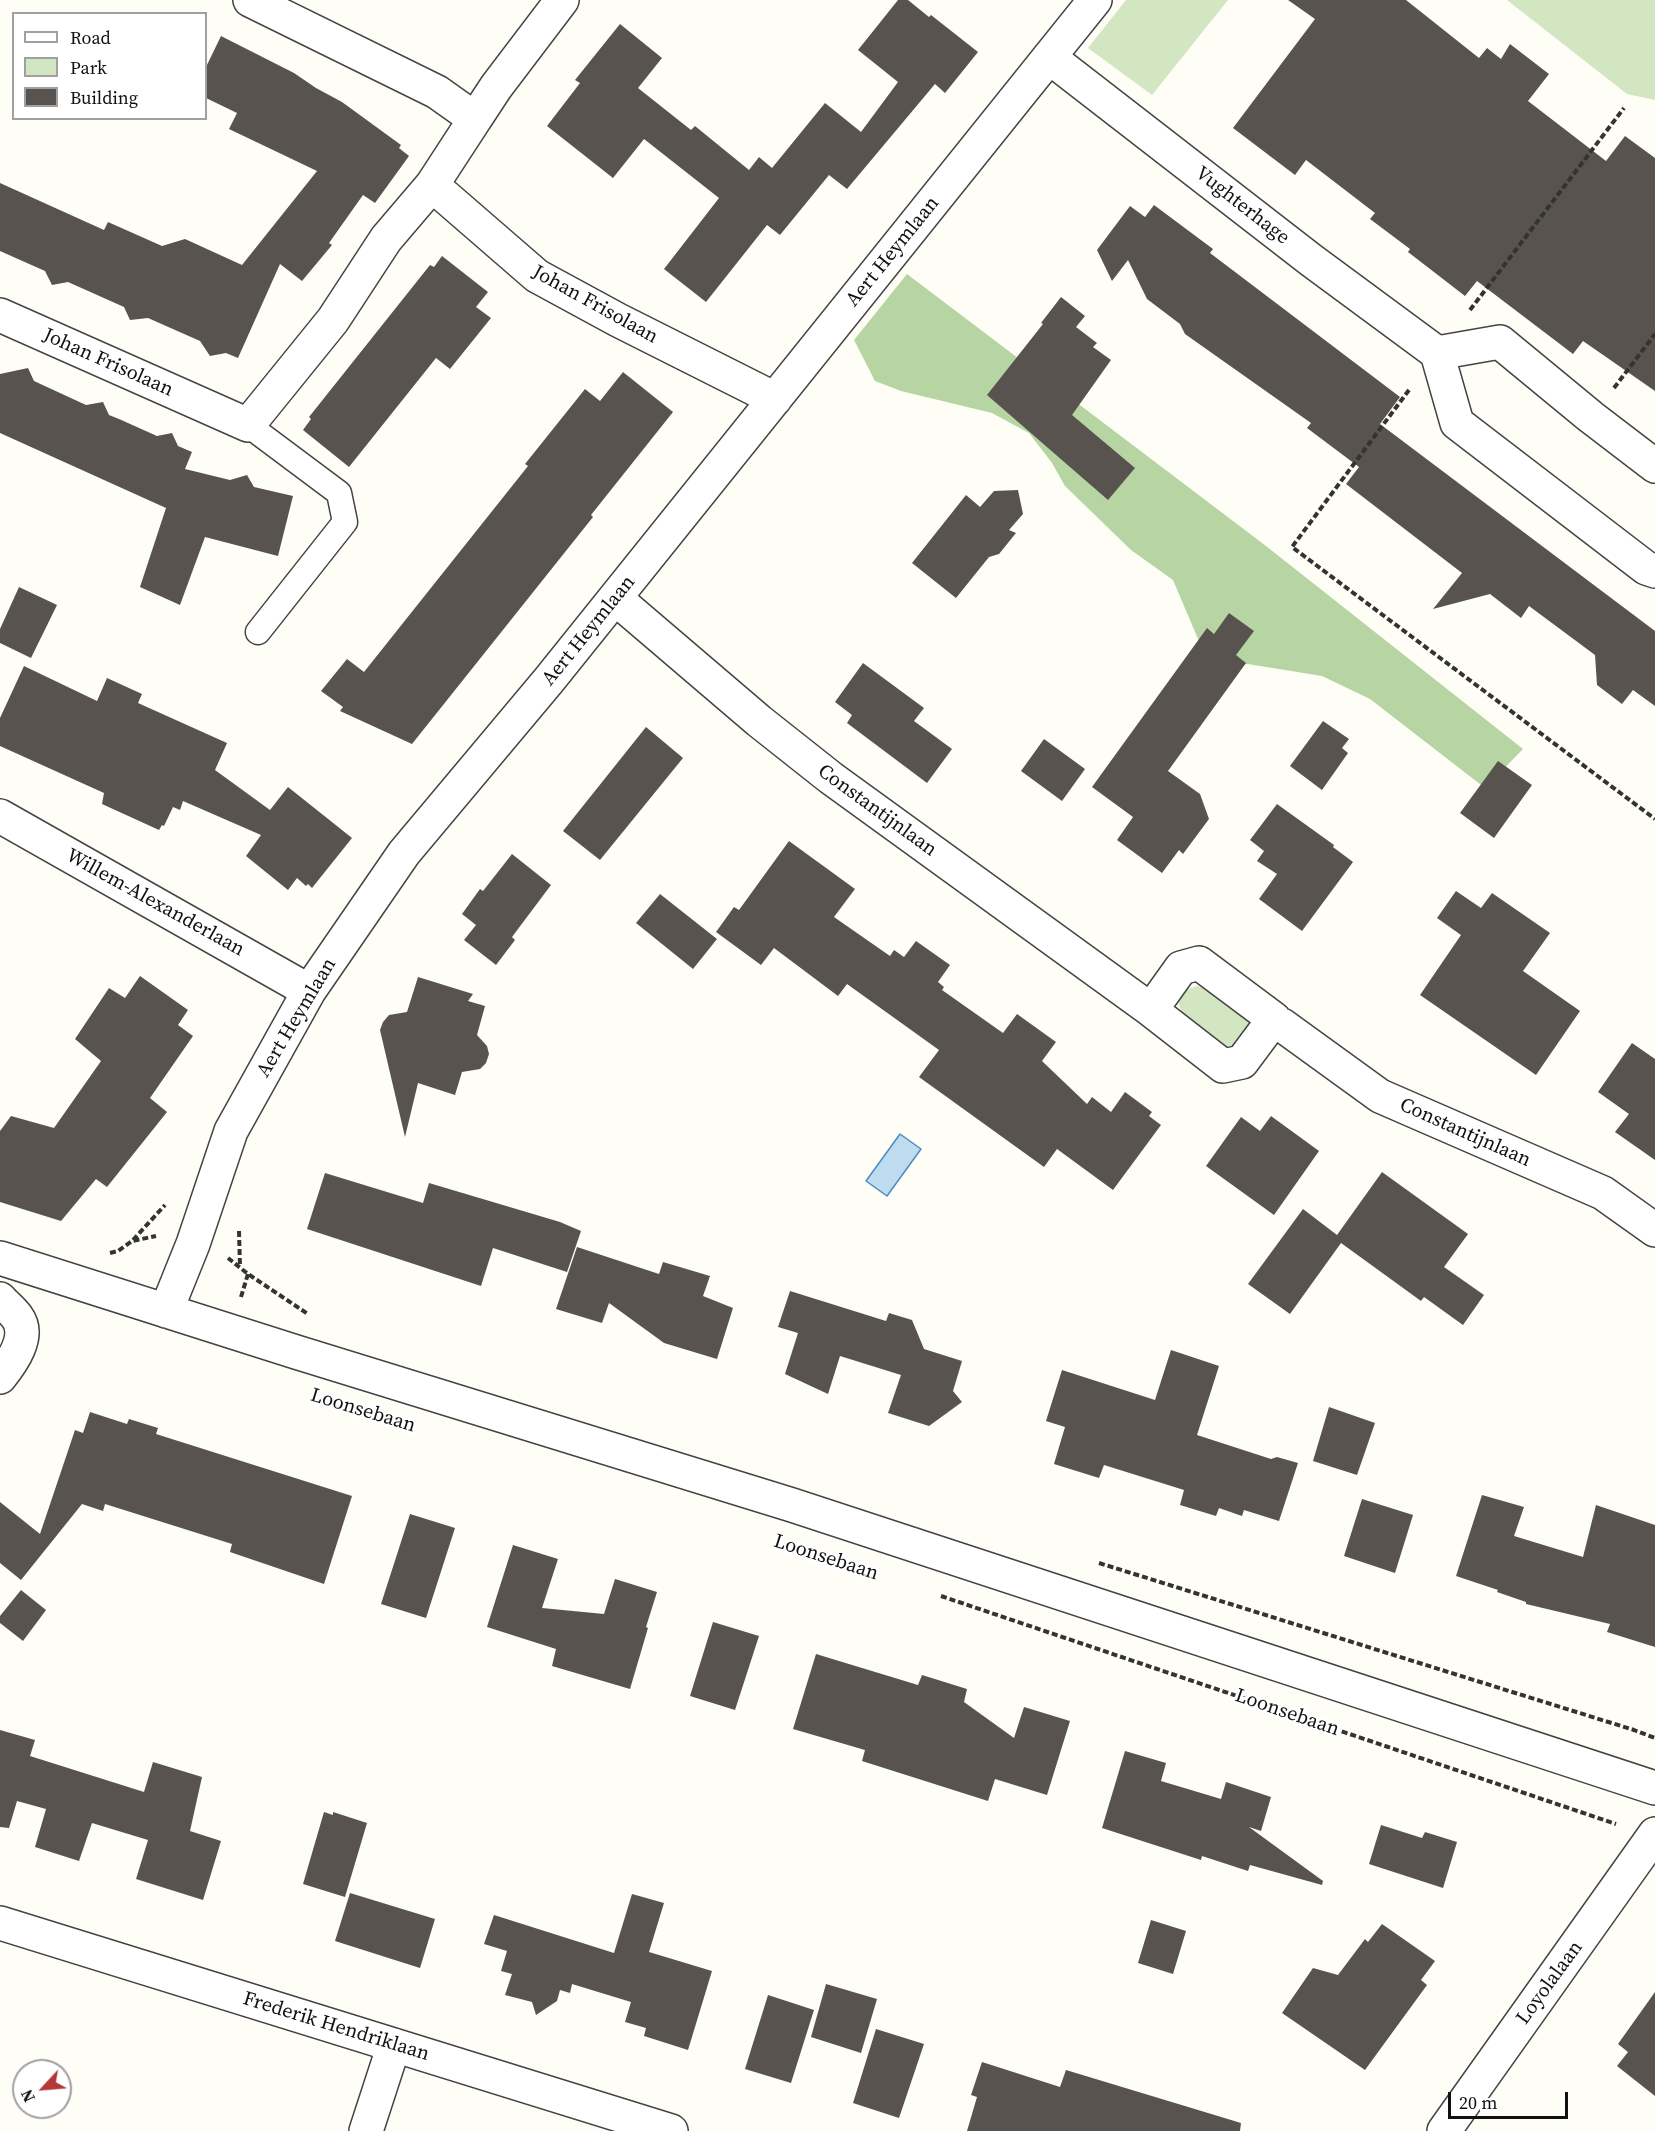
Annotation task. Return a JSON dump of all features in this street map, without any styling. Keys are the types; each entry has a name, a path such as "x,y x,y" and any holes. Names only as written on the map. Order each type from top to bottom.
{"street":[{"path":"250,0 437,92 475,119"},
{"path":"248,425 333,320 386,239 432,185 496,87 562,0"},
{"name":"Aert Heymlaan","path":"166,1311 193,1244 231,1131 309,991 404,853 549,680 1095,0"},
{"name":"Vughterhage","path":"1048,57 1311,260 1437,353"},
{"name":"Johan Frisolaan","path":"432,185 537,276 775,399"},
{"name":"Johan Frisolaan","path":"0,315 248,425"},
{"path":"1655,466 1500,342 1437,353 1457,423 1646,568 1655,571"},
{"name":"Constantijnlaan","path":"615,598 751,714 831,778 1151,1010"},
{"name":"Willem-Alexanderlaan","path":"0,816 309,991"},
{"name":"Constantijnlaan","path":"1282,1025 1380,1096 1603,1193 1655,1230"},
{"name":"Loonsebaan","path":"0,1258 803,1509 1655,1788"},
{"path":"0,1377 18,1351 21,1335 9,1309"},
{"name":"Loyolalaan","path":"1444,2131 1654,1835"},
{"name":"Frederik Hendriklaan","path":"0,1923 671,2131"},
{"path":"366,2131 394,2045"}],"lane":[{"name":"Johan Frisolaan","path":"248,425 339,493 345,522 258,632"}],"path":[{"path":"1624,108 1292,547 1655,819"},
{"path":"1591,417 1655,334"},
{"path":"107,1253 118,1251 132,1241 161,1235 193,1244 228,1258 314,1318"},
{"name":"Loonsebaan","path":"933,1593 1654,1835"}],"green space":[{"path":"1126,0 1228,0 1152,95 1088,48"},
{"path":"1507,0 1655,0 1655,100 1627,94"},
{"path":"907,274 1266,546 1523,749 1485,788 1370,699 1322,676 1248,664 1218,666 1201,646 1173,580 1131,550 1065,486 1052,463 1029,433 992,413 901,391 875,381 854,340"},
{"path":"1197,986 1204,988 1248,1021 1253,1030 1237,1052 1202,1032 1182,1011 1179,1001 1183,993"}],"water":[{"path":"900,1134 921,1149 887,1196 866,1181"}],"building":[{"path":"898,0 908,0 978,52 945,93 935,84 847,189 829,175 780,235 767,225 706,302 664,269 719,198 644,139 613,178 547,126 580,83 575,80 620,24 662,58 638,88 691,130 695,126 749,170 759,157 772,168 825,103 861,132 898,82 858,50"},
{"path":"1288,0 1406,0 1479,58 1487,48 1501,59 1510,44 1549,74 1528,101 1606,161 1625,136 1655,158 1655,391 1583,341 1573,354 1477,281 1465,296 1408,252 1410,249 1370,219 1375,213 1306,160 1295,175 1233,128 1315,19"},
{"path":"221,36 294,73 342,102 401,145 399,148 409,156 375,203 363,195 329,243 332,245 302,281 280,264 238,358 226,353 210,356 200,341 148,318 130,320 124,307 68,282 52,285 45,271 0,251 0,183 104,230 108,222 162,246 185,239 242,265 317,171 229,129 237,113 207,98 207,65"},
{"path":"1154,205 1213,249 1210,253 1400,397 1380,424 1655,631 1655,706 1633,690 1622,704 1597,685 1595,655 1529,606 1521,618 1490,594 1433,609 1462,573 1346,484 1359,467 1307,428 1311,423 1185,334 1180,324 1147,299 1128,260 1112,281 1097,250 1130,206 1145,217"},
{"path":"442,256 488,292 476,307 491,318 450,369 436,358 349,467 303,430 311,419 309,417 430,265 434,267"},
{"path":"1061,297 1085,316 1076,327 1097,343 1093,347 1111,360 1072,415 1135,468 1108,500 987,395 1043,324 1041,323"},
{"path":"28,368 34,381 86,405 103,402 109,415 157,436 172,433 178,446 192,452 185,469 230,480 247,475 254,487 293,496 278,556 205,537 180,605 140,587 166,508 0,433 0,374"},
{"path":"623,372 673,412 591,515 593,517 412,744 340,711 343,707 321,691 347,659 364,672 528,466 525,464 585,389 600,401"},
{"path":"1018,490 1023,514 1009,530 1016,533 999,554 989,557 956,598 912,563 966,495 980,507 994,491"},
{"path":"19,587 57,605 31,658 0,643 0,629"},
{"path":"1229,613 1254,631 1236,655 1246,663 1168,771 1200,794 1209,819 1183,854 1179,850 1162,873 1117,840 1133,817 1092,787 1207,628 1214,634"},
{"path":"863,663 924,708 914,721 952,749 927,783 847,723 852,715 835,702"},
{"path":"24,666 97,701 107,678 142,694 138,703 227,743 215,770 270,810 288,787 352,838 312,888 297,878 288,890 246,856 261,835 183,801 180,810 173,807 164,826 162,825 159,830 102,804 104,793 0,746 0,718"},
{"path":"1323,721 1349,739 1342,748 1348,753 1322,790 1290,766"},
{"path":"646,727 683,758 600,860 563,831"},
{"path":"1044,739 1085,769 1062,801 1021,771"},
{"path":"1498,761 1532,785 1494,838 1460,813"},
{"path":"1277,804 1334,845 1333,847 1353,862 1302,931 1259,899 1277,874 1257,861 1264,851 1250,840"},
{"path":"789,841 855,889 834,917 890,956 894,950 904,957 916,941 950,965 938,982 944,987 942,990 1003,1033 1017,1014 1056,1042 1042,1061 1087,1104 1092,1097 1111,1112 1125,1092 1152,1112 1149,1116 1161,1125 1113,1190 1057,1149 1044,1167 919,1077 939,1050 847,984 838,996 774,948 761,965 716,932 734,907 739,910"},
{"path":"512,854 551,885 512,937 515,940 496,965 464,940 476,925 462,914 480,889 483,891"},
{"path":"1456,891 1481,908 1492,893 1550,933 1523,971 1580,1011 1536,1075 1420,995 1461,935 1437,918"},
{"path":"660,894 717,939 693,969 636,923"},
{"path":"140,976 188,1010 178,1025 193,1036 150,1098 167,1112 107,1187 96,1179 61,1221 0,1202 0,1131 11,1116 54,1128 101,1061 75,1039 109,988 125,998"},
{"path":"418,977 473,994 468,1001 485,1006 477,1035 487,1046 489,1054 486,1063 480,1069 462,1072 455,1095 418,1083 405,1137 380,1030 389,1015 407,1012"},
{"path":"1632,1043 1655,1059 1655,1160 1615,1132 1629,1114 1598,1092"},
{"path":"1271,1116 1319,1151 1274,1215 1206,1166 1241,1117 1260,1131"},
{"path":"1382,1172 1468,1234 1444,1267 1484,1295 1463,1325 1424,1297 1421,1301 1341,1243 1290,1314 1248,1284 1303,1209 1337,1235"},
{"path":"325,1173 423,1203 429,1183 560,1222 581,1231 567,1272 493,1248 481,1286 307,1229"},
{"path":"577,1247 659,1274 663,1262 710,1276 703,1296 733,1308 717,1359 664,1343 609,1303 602,1323 556,1309"},
{"path":"790,1291 886,1321 889,1313 912,1320 924,1349 962,1361 953,1391 962,1402 929,1426 888,1413 901,1375 840,1356 828,1394 785,1374 798,1333 778,1327"},
{"path":"1171,1350 1219,1366 1197,1435 1271,1459 1277,1457 1298,1463 1279,1521 1244,1510 1242,1516 1219,1508 1216,1516 1180,1505 1184,1490 1104,1465 1099,1478 1054,1464 1065,1427 1046,1421 1062,1370 1155,1400"},
{"path":"1329,1407 1375,1423 1357,1475 1313,1461"},
{"path":"90,1412 127,1424 129,1419 158,1428 156,1434 352,1496 324,1584 230,1552 232,1544 105,1504 103,1511 82,1504 21,1580 0,1563 0,1502 40,1534 75,1430 83,1433"},
{"path":"1482,1495 1524,1507 1514,1536 1583,1557 1596,1505 1655,1525 1655,1647 1607,1632 1610,1624 1526,1604 1526,1602 1497,1592 1498,1590 1456,1576"},
{"path":"1362,1499 1413,1515 1395,1573 1344,1556"},
{"path":"410,1514 455,1528 426,1618 381,1604"},
{"path":"513,1545 558,1559 542,1608 604,1614 615,1579 657,1592 630,1689 552,1666 556,1649 487,1627"},
{"path":"21,1590 46,1610 23,1641 0,1623 0,1616"},
{"path":"713,1622 759,1636 735,1710 690,1696"},
{"path":"816,1654 918,1685 922,1675 967,1689 964,1702 1014,1738 1024,1707 1070,1721 1047,1795 995,1779 988,1801 862,1761 865,1750 793,1729"},
{"path":"0,1730 35,1740 30,1756 144,1792 153,1762 202,1777 190,1831 221,1841 203,1900 136,1879 148,1840 92,1823 79,1861 35,1847 46,1809 17,1801 9,1828 0,1827"},
{"path":"1125,1751 1166,1763 1161,1781 1221,1799 1226,1782 1271,1797 1261,1831 1249,1827 1323,1881 1322,1885 1250,1865 1248,1871 1202,1856 1201,1860 1102,1828"},
{"path":"324,1812 333,1815 333,1812 367,1823 345,1897 303,1884"},
{"path":"1381,1825 1422,1838 1425,1832 1457,1842 1443,1888 1369,1864"},
{"path":"350,1893 435,1919 420,1968 335,1941"},
{"path":"632,1894 664,1903 649,1952 712,1971 688,2050 644,2036 646,2028 625,2022 631,2002 572,1984 570,1993 560,1990 557,2001 536,2015 532,2002 505,1995 512,1974 501,1971 507,1951 484,1944 494,1915 614,1953"},
{"path":"1151,1920 1186,1931 1173,1974 1138,1963"},
{"path":"1382,1924 1435,1961 1421,1980 1427,1985 1365,2070 1282,2013 1313,1968 1338,1975 1365,1939 1368,1942"},
{"path":"826,1984 877,1999 861,2053 811,2037"},
{"path":"1655,1992 1655,2096 1617,2066 1628,2052 1618,2044"},
{"path":"768,1995 814,2010 791,2083 745,2069"},
{"path":"876,2029 924,2044 899,2118 853,2103"},
{"path":"982,2062 1060,2087 1066,2070 1241,2123 1240,2131 967,2131 977,2097 971,2095"}]}
